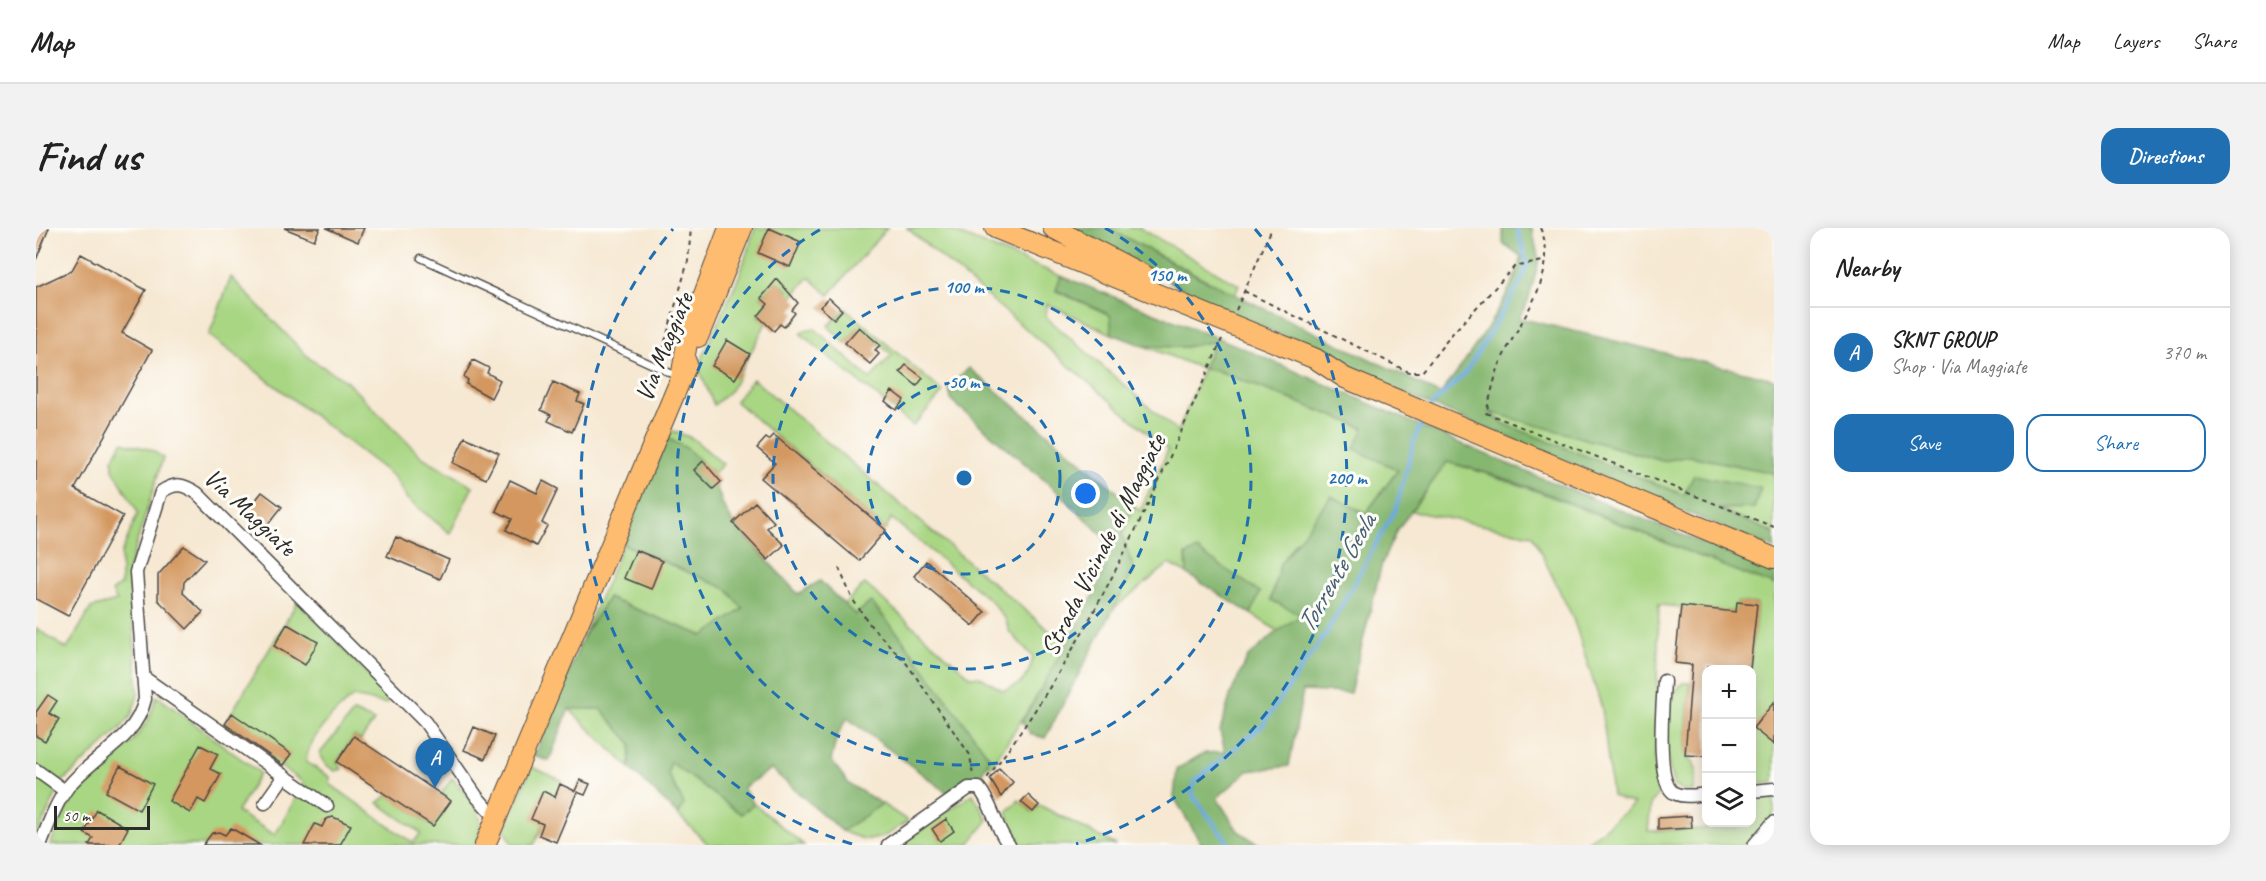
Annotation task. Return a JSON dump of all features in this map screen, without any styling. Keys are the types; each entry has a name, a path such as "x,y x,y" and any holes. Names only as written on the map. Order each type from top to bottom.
{"main road":[{"path":"681,378 687,337 729,228"},
{"name":"Via Maggiate","path":"486,845 742,228"},
{"path":"995,228 1250,331 1316,359 1346,378 1774,558"},
{"path":"1053,228 1250,331"}],"street":[{"name":"Via Maggiate","path":"65,791 135,726 145,699 136,572 161,492 171,485 183,484 205,501 425,722 477,797 497,819"},
{"path":"143,677 327,806"},
{"path":"1664,681 1662,771 1667,786 1674,793 1685,796 1702,794"},
{"path":"36,770 65,791 40,845"},
{"path":"265,803 284,776"},
{"path":"888,845 969,788 977,788 987,798 995,821 1009,845"},
{"path":"1756,791 1774,789"},
{"path":"1756,845 1774,824"}],"lane":[{"path":"421,258 681,378"}],"path":[{"path":"658,367 688,261 690,228"},
{"path":"1236,310 1272,228"},
{"path":"1540,228 1547,243 1544,273 1532,304 1498,368 1486,413 1774,527"},
{"path":"1245,291 1409,372 1422,372 1452,334 1514,267 1544,261"},
{"name":"Strada Vicinale di Maggiate","path":"977,788 1019,736 1070,657 1112,580 1222,339"},
{"path":"839,568 853,600 871,626 906,664 970,755 977,788"}],"green space":[{"path":"755,228 887,228 829,295 809,277 792,297 786,293 788,290 777,280 761,297 768,304 758,316 766,323 731,390 714,405 698,367 740,274"},
{"path":"907,228 944,228 1061,276 1056,291 1111,315 1112,334 1047,304 1046,317 1178,432 1203,369 1144,346 1185,347 1216,341 1204,369 1218,371 1364,428 1398,470 1366,513 1295,542 1280,564 1271,599 1302,615 1278,631 1251,614 1260,592 1186,555 1187,574 1169,564 1112,610 1134,570 1122,535 1134,506 1140,511 1168,450"},
{"path":"1066,228 1108,228 1199,277 1440,395 1487,329 1516,275 1522,257 1503,243 1503,228 1532,228 1539,261 1528,301 1519,318 1774,379 1774,473 1690,456 1663,461 1490,412 1502,423 1684,495 1694,475 1761,488 1754,508 1718,509 1774,533 1774,549 1348,370 1314,346 1285,337 1217,306"},
{"path":"1108,228 1140,228 1239,285 1235,295"},
{"path":"1061,276 1233,344 1522,470 1774,572 1774,585 1571,503 1447,462 1397,530 1382,563 1350,693 1303,691 1289,766 1248,771 1217,798 1238,831 1260,845 1202,845 1174,797 1177,769 1204,753 1225,752 1220,731 1231,693 1248,657 1301,615 1271,600 1280,564 1331,496 1366,513 1398,470 1354,449 1364,428 1218,371 1203,369 1215,341 1185,347 1144,346 1112,334 1110,315 1056,290"},
{"path":"231,277 310,359 346,381 422,457 473,486 450,533 407,499 394,477 209,335"},
{"path":"846,309 943,392 913,426 801,334 805,330 814,328 870,379 892,355 859,327 845,343 828,326"},
{"path":"969,368 1134,506 1122,535 1134,570 1045,738 1031,734 1022,722 1096,591 1106,564 1105,538 1058,492 951,400 949,387"},
{"path":"753,379 1066,645 1041,690 991,767 987,764 990,758 900,636 871,602 855,615 844,604 865,584 971,677 979,676 1002,690 1024,680 1033,657 1009,631 1006,620 991,601 891,518 886,530 735,401"},
{"path":"1489,411 1663,461 1690,456 1774,473 1774,533 1717,509 1754,508 1760,488 1684,495 1502,423"},
{"path":"670,430 692,438 723,464 712,475 686,448 667,438"},
{"path":"667,438 686,448 711,470 722,503 733,523 798,594 820,581 855,615 871,602 900,636 990,758 980,777 972,778 948,793 847,718 837,736 831,760 849,784 882,804 842,831 771,769 743,788 754,804 741,814 670,762 668,774 684,804 678,815 630,768 631,743 601,709 569,709 549,761 534,756 584,635 608,598 703,636 743,609 727,589 623,544"},
{"path":"122,442 152,450 163,458 129,568 138,695 131,716 119,730 62,782 36,837 36,628 67,649 91,608 117,601 112,592 121,584 121,554 138,513 113,469 113,460"},
{"path":"1447,462 1571,504 1774,585 1774,783 1756,784 1756,665 1750,665 1757,604 1737,602 1736,612 1659,605 1655,764 1658,795 1651,803 1648,831 1756,827 1756,793 1774,791 1774,813 1749,845 1584,845 1634,804 1612,796 1602,708 1573,618 1532,535 1411,511"},
{"path":"623,544 727,589 743,609 704,636 608,598 584,635"},
{"path":"1197,550 1260,592 1251,614 1187,574 1186,555"},
{"path":"298,601 390,698 387,704 353,697 330,718 317,735 306,762 330,777 330,784 413,843 421,833 378,803 388,795 433,826 450,801 441,794 452,778 472,801 480,816 481,824 475,845 50,845 73,794 133,741 149,719 157,696 260,773 237,812 275,835 304,783 223,727"},
{"path":"1684,683 1690,683 1685,754 1689,755 1688,760 1693,762 1696,770 1693,791 1682,791 1674,786 1667,746 1667,716 1670,703 1676,691"},
{"path":"569,709 601,709 631,743 630,768"},
{"path":"354,712 374,721 361,740 354,736 337,762 342,769 335,771 325,764 320,753"},
{"path":"670,762 741,814 754,804 804,845 709,845 678,815 684,804 668,774"},
{"path":"532,767 563,781 555,797 543,792 543,824 534,845 513,845 505,829"},
{"path":"973,794 988,820 968,845 897,845"},
{"path":"1019,800 1032,812 1039,805 1116,845 1023,845 1006,828 1010,822 1007,812"},
{"path":"882,804 908,821 876,839 861,838 842,831"}],"building":[{"path":"36,228 49,228 36,260"},
{"path":"284,228 320,228 314,240"},
{"path":"326,228 364,228 358,242"},
{"path":"769,228 801,242 790,267 758,253"},
{"path":"81,254 146,290 122,333 152,350 75,489 123,516 68,616 36,599 36,287 72,270"},
{"path":"777,279 798,303 792,310 795,313 784,327 780,324 774,331 758,316 768,304 761,298"},
{"path":"829,298 842,310 834,319 820,307"},
{"path":"859,327 880,345 875,350 879,354 870,364 845,343"},
{"path":"727,340 750,354 735,379 712,366"},
{"path":"473,360 489,368 487,373 500,380 491,398 466,384 468,380 464,377"},
{"path":"906,365 923,378 917,386 900,372"},
{"path":"553,382 580,394 577,401 584,404 572,432 548,421 551,415 541,410"},
{"path":"892,391 904,400 896,410 885,401"},
{"path":"774,435 886,530 859,561 761,478 775,463 757,448 766,438 769,440"},
{"path":"465,437 499,453 486,479 453,463"},
{"path":"703,461 721,482 713,489 694,470"},
{"path":"510,480 537,493 543,481 558,489 542,523 547,526 536,546 506,530 512,519 496,511"},
{"path":"262,492 282,507 266,527 246,512"},
{"path":"755,502 774,522 767,528 784,545 768,560 733,523"},
{"path":"396,537 449,560 440,579 387,556"},
{"path":"184,546 205,560 184,582 183,593 203,612 187,629 158,600 158,575"},
{"path":"636,550 662,561 651,589 624,578"},
{"path":"926,561 985,612 973,626 914,576"},
{"path":"1737,602 1757,604 1750,665 1702,665 1702,756 1685,755 1692,665 1675,663 1681,606 1736,612"},
{"path":"287,624 318,642 305,665 274,646"},
{"path":"48,695 57,701 49,713 59,719 45,741 36,736 36,712"},
{"path":"1774,702 1774,745 1756,730 1756,724"},
{"path":"232,713 291,754 283,765 225,724"},
{"path":"474,727 495,736 485,759 464,750"},
{"path":"354,736 451,801 433,826 337,762"},
{"path":"200,745 218,754 210,769 221,774 205,803 198,799 190,813 169,801"},
{"path":"120,766 153,784 139,810 106,792"},
{"path":"999,768 1013,782 1001,797 990,779"},
{"path":"580,780 590,784 585,795 577,792 556,842 539,835 543,824 531,819 543,791 555,797 560,784 575,791"},
{"path":"1028,795 1039,805 1033,812 1021,802"},
{"path":"97,810 128,828 119,845 89,845 93,838 84,833"},
{"path":"1691,816 1692,828 1658,830 1658,818"},
{"path":"333,817 351,825 340,845 304,845 315,824 322,827 326,819"},
{"path":"946,819 954,831 940,841 932,829"},
{"path":"231,828 260,845 203,845 212,833 219,832 225,835"}],"waterway":[{"name":"Torrente Geola","path":"1430,407 1465,373 1522,280 1527,264 1517,228"},
{"name":"Torrente Geola","path":"1230,845 1192,794 1195,781 1261,727 1328,630 1396,508 1415,438 1425,417"}],"place":[{"name":"SKNT GROUP","path":"435,788"}]}
